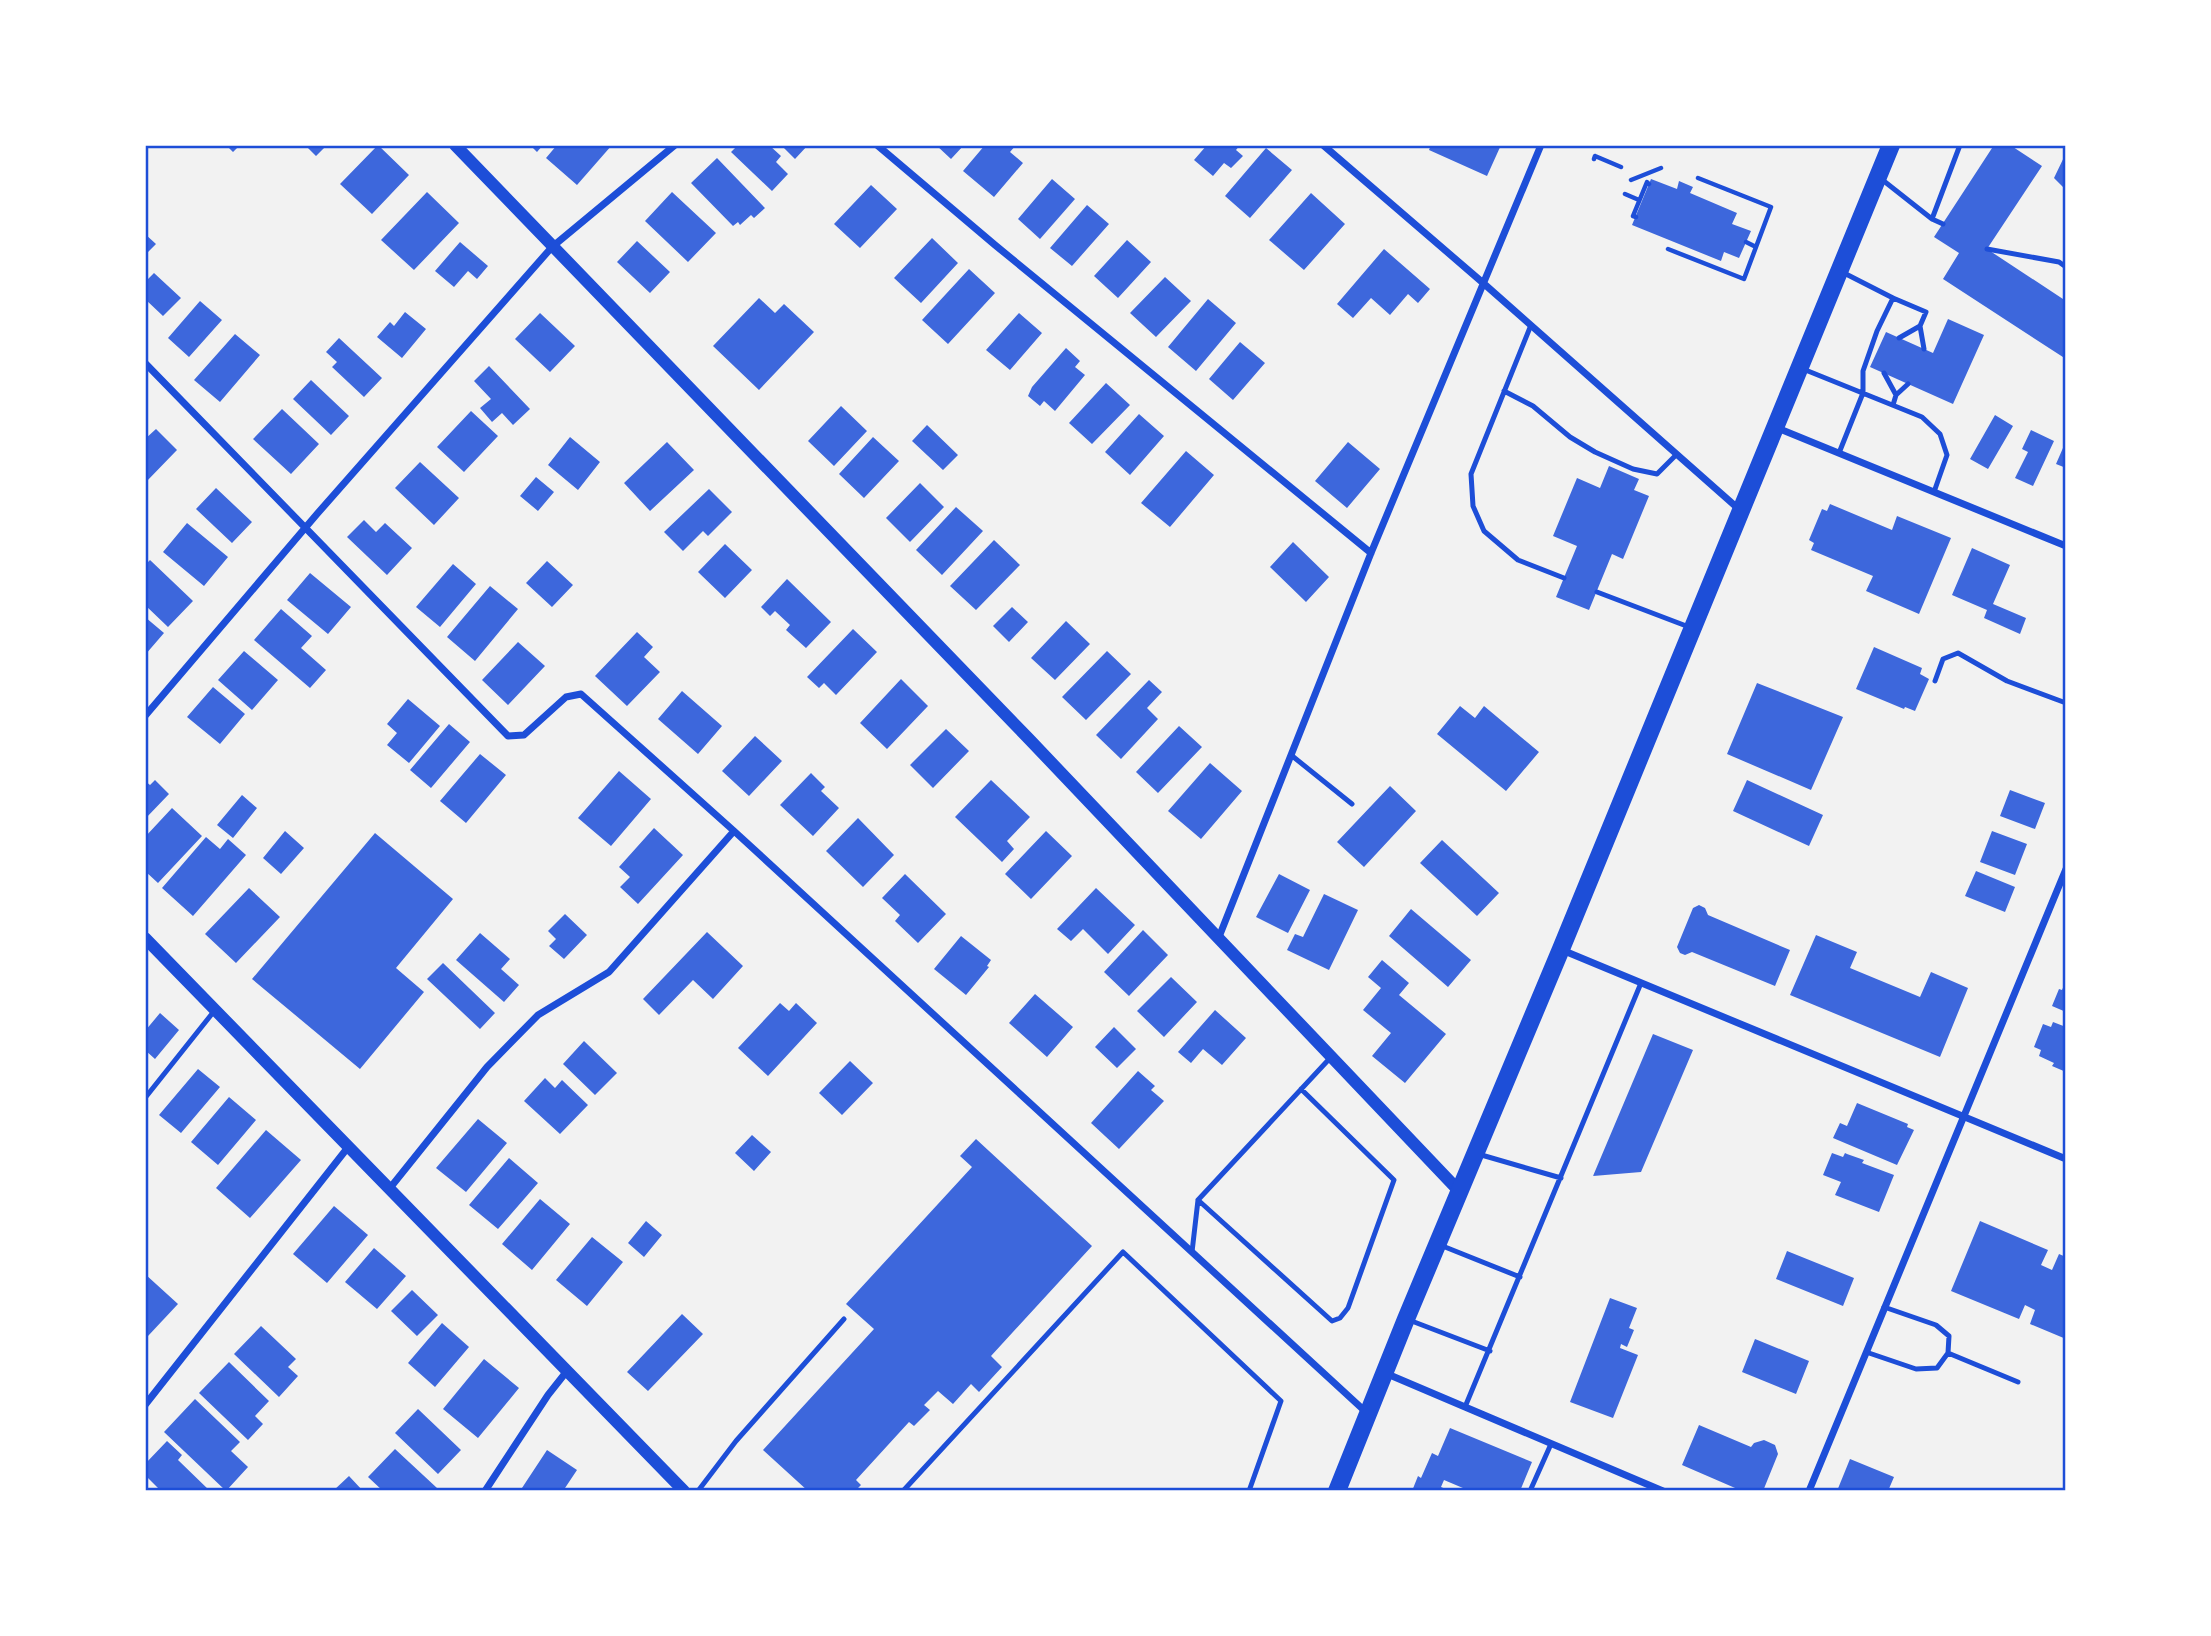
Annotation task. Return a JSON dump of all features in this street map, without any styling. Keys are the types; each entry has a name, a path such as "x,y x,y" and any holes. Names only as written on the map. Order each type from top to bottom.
{"main road":[{"path":"1338,1491 1406,1318 1561,950 1891,145"}],"street":[{"path":"455,145 1219,937 1459,1191"},
{"path":"145,716 304,528 552,247 675,145"},
{"path":"877,145 1371,553"},
{"path":"1323,145 1741,512"},
{"path":"1219,937 1371,553 1541,145"},
{"path":"145,363 508,736 524,735 566,697 581,694 734,831 1368,1414"},
{"path":"1774,427 2066,546"},
{"path":"390,1188 487,1067 538,1015 609,972 734,831"},
{"path":"1809,1491 2066,869"},
{"path":"145,938 350,1145 684,1491"},
{"path":"1561,950 2066,1159"},
{"path":"145,1405 350,1145"},
{"path":"485,1491 548,1395 568,1371"},
{"path":"1384,1373 1662,1491"}],"lane":[{"path":"1932,219 1960,145"},
{"path":"1878,176 1942,224"},
{"path":"1987,249 2059,262 2066,267"},
{"path":"1839,271 1926,312 1920,326 1924,349"},
{"path":"1839,453 1863,393 1863,371 1892,298"},
{"path":"1531,325 1471,474 1473,506 1484,531 1518,560 1564,578"},
{"path":"1899,338 1920,326"},
{"path":"1799,368 1922,417 1940,434 1947,455 1934,492"},
{"path":"1884,373 1896,395"},
{"path":"1893,405 1896,395 1908,384"},
{"path":"1504,391 1533,406 1570,437 1595,452 1633,468 1657,474 1677,454"},
{"path":"1597,592 1693,629"},
{"path":"1935,681 1943,659 1958,653 2007,681 2066,703"},
{"path":"1291,755 1352,804"},
{"path":"1465,1407 1641,983"},
{"path":"145,1098 216,1009"},
{"path":"1192,1252 1198,1200 1332,1056"},
{"path":"1198,1200 1332,1321 1340,1318 1348,1308 1394,1180 1301,1089"},
{"path":"1475,1153 1561,1178"},
{"path":"1437,1244 1520,1277"},
{"path":"903,1491 1123,1252 1281,1401 1250,1491"},
{"path":"1866,1352 1916,1369 1937,1367 1948,1353 1949,1336 1936,1325 1884,1307"},
{"path":"1406,1318 1490,1351"},
{"path":"698,1491 736,1441 844,1319"},
{"path":"1948,1353 2018,1382"},
{"path":"1531,1491 1551,1444"}],"path":[{"path":"1594,159 1595,156 1621,167"},
{"path":"1631,180 1661,168"},
{"path":"1668,249 1744,279 1771,207 1698,178"},
{"path":"1636,217 1633,216 1639,200 1647,182 1649,184"},
{"path":"1625,194 1639,200"},
{"path":"1746,242 1756,247"}],"building":[{"path":"226,145 240,145 233,152"},
{"path":"305,145 327,145 316,156"},
{"path":"378,145 409,175 372,214 340,184"},
{"path":"530,145 543,145 537,152"},
{"path":"557,145 612,145 577,185 546,158"},
{"path":"738,145 769,145 781,156 776,162 788,174 772,191 731,152"},
{"path":"781,145 808,145 795,159"},
{"path":"936,145 964,145 951,159"},
{"path":"985,145 1016,145 1010,152 1023,163 994,197 963,171"},
{"path":"1207,145 1240,145 1236,150 1243,156 1231,168 1224,163 1213,176 1194,160"},
{"path":"1431,145 1501,145 1487,176 1429,150"},
{"path":"1994,145 2010,145 2042,166 1987,249 2066,301 2066,359 1943,279 1959,253 1934,237"},
{"path":"1266,148 1292,170 1250,218 1225,196"},
{"path":"2066,153 2066,190 2054,178"},
{"path":"717,158 765,208 740,225 738,222 733,226 691,183"},
{"path":"1052,179 1075,199 1040,239 1018,219"},
{"path":"1651,179 1677,189 1679,181 1693,187 1690,193 1737,213 1732,224 1751,231 1739,258 1724,252 1721,261 1632,225"},
{"path":"871,185 897,209 860,248 834,224"},
{"path":"427,192 459,223 414,270 381,240"},
{"path":"672,192 716,233 688,262 645,221"},
{"path":"1311,193 1345,224 1304,270 1269,240"},
{"path":"1087,205 1109,224 1072,266 1050,248"},
{"path":"145,234 156,244 145,255"},
{"path":"932,238 958,263 921,303 894,278"},
{"path":"1127,240 1151,262 1118,298 1094,276"},
{"path":"637,241 670,272 650,293 617,262"},
{"path":"460,242 488,266 477,279 468,271 454,287 435,271"},
{"path":"1384,249 1430,289 1418,303 1408,294 1390,315 1371,298 1353,318 1337,304"},
{"path":"969,269 995,293 948,344 922,320"},
{"path":"154,273 181,298 163,316 145,299 145,282"},
{"path":"1165,277 1191,301 1156,337 1130,313"},
{"path":"759,298 775,313 784,304 814,332 759,390 713,346"},
{"path":"1208,299 1236,323 1196,371 1168,347"},
{"path":"200,301 222,320 189,357 168,338"},
{"path":"405,312 426,329 402,358 377,337 390,322 394,326"},
{"path":"540,313 575,346 550,372 515,339"},
{"path":"1019,313 1042,333 1010,370 986,350"},
{"path":"1948,319 1984,335 1953,404 1870,367 1886,332 1933,353"},
{"path":"235,334 260,355 220,402 194,380"},
{"path":"339,338 382,378 364,397 332,367 337,362 326,352"},
{"path":"1240,342 1265,363 1233,400 1209,379"},
{"path":"1066,348 1080,361 1075,367 1085,375 1055,411 1044,401 1040,406 1028,396 1032,387"},
{"path":"489,366 530,409 513,425 502,413 492,422 480,408 491,399 474,381"},
{"path":"311,380 349,416 331,435 293,399"},
{"path":"1106,383 1130,405 1092,444 1069,423"},
{"path":"841,406 867,431 834,466 808,441"},
{"path":"282,409 319,444 291,474 253,439"},
{"path":"471,411 498,436 464,472 437,447"},
{"path":"1139,414 1164,436 1130,475 1105,452"},
{"path":"1995,415 2013,426 1988,469 1970,459"},
{"path":"927,425 958,455 943,470 912,441"},
{"path":"156,429 177,450 145,483 145,439"},
{"path":"2031,430 2054,441 2033,486 2015,478 2028,452 2022,449"},
{"path":"570,437 600,462 578,490 548,465"},
{"path":"873,437 899,461 864,498 839,474"},
{"path":"2066,441 2066,468 2056,464"},
{"path":"667,442 694,470 650,511 624,483"},
{"path":"1348,442 1380,469 1347,508 1315,481"},
{"path":"1186,451 1214,475 1170,527 1141,503"},
{"path":"420,462 459,498 434,525 395,488"},
{"path":"1609,466 1639,479 1634,490 1649,496 1623,559 1612,554 1589,610 1556,597 1577,546 1553,536 1577,478 1600,488"},
{"path":"536,477 554,492 538,511 520,496"},
{"path":"920,483 944,507 910,542 886,518"},
{"path":"216,488 252,522 232,543 196,509"},
{"path":"709,489 732,512 708,536 703,531 683,551 664,532"},
{"path":"1830,504 1892,530 1897,516 1951,538 1919,614 1866,591 1873,576 1811,550 1814,543 1809,540 1822,509 1827,511"},
{"path":"956,507 983,531 942,575 916,550"},
{"path":"364,520 376,532 385,523 412,548 387,575 347,537"},
{"path":"187,523 228,557 204,586 163,552"},
{"path":"994,540 1020,565 976,610 950,586"},
{"path":"1293,542 1329,577 1306,602 1270,567"},
{"path":"725,544 752,570 725,598 698,572"},
{"path":"1972,548 2010,565 1993,604 2026,618 2020,634 1984,618 1987,610 1952,595"},
{"path":"150,560 193,601 168,627 145,605 145,565"},
{"path":"547,561 573,585 552,607 526,583"},
{"path":"453,564 476,584 440,627 416,607"},
{"path":"310,573 351,607 328,634 287,600"},
{"path":"787,579 831,622 806,648 786,630 790,625 775,611 770,616 761,607"},
{"path":"490,586 518,609 475,661 447,637"},
{"path":"1012,607 1028,622 1009,642 993,626"},
{"path":"281,609 312,636 301,648 326,670 310,688 254,640"},
{"path":"145,617 164,633 145,655"},
{"path":"1066,621 1090,644 1055,680 1031,658"},
{"path":"853,629 877,652 836,695 824,683 819,688 807,677"},
{"path":"637,632 653,647 644,657 660,672 627,706 595,676"},
{"path":"518,642 545,666 508,705 482,680"},
{"path":"1874,647 1922,668 1920,674 1929,679 1915,711 1856,689"},
{"path":"244,651 278,680 252,710 218,680"},
{"path":"1107,651 1131,674 1086,720 1062,697"},
{"path":"901,679 928,706 887,749 860,723"},
{"path":"1149,680 1162,692 1147,708 1158,719 1121,759 1096,735"},
{"path":"1757,683 1843,717 1811,790 1727,754"},
{"path":"213,687 245,714 220,744 187,717"},
{"path":"682,691 722,726 698,754 658,719"},
{"path":"408,699 440,726 409,763 387,745 397,733 387,724"},
{"path":"1460,706 1475,718 1484,706 1539,752 1506,791 1437,734"},
{"path":"449,724 470,742 431,788 410,770"},
{"path":"1179,726 1202,747 1158,793 1136,772"},
{"path":"946,729 969,751 933,788 910,765"},
{"path":"755,736 782,761 749,796 722,771"},
{"path":"480,754 506,775 466,823 440,801"},
{"path":"1210,763 1242,791 1201,839 1168,811"},
{"path":"619,771 651,799 611,846 578,818"},
{"path":"811,773 825,787 821,791 839,808 813,836 780,805"},
{"path":"155,780 169,794 145,819 145,781 150,785"},
{"path":"991,780 1030,817 1007,841 1014,849 1002,862 955,817"},
{"path":"1747,780 1823,815 1809,846 1733,811"},
{"path":"1390,786 1416,811 1364,867 1337,842"},
{"path":"2010,790 2045,803 2035,829 2000,816"},
{"path":"242,795 257,808 233,838 217,825"},
{"path":"172,808 202,836 158,883 145,871 145,837"},
{"path":"858,818 894,855 863,887 826,851"},
{"path":"654,828 683,855 638,904 620,887 630,877 619,867"},
{"path":"285,831 304,848 281,874 263,858"},
{"path":"1046,831 1072,856 1031,899 1005,874"},
{"path":"1992,831 2027,844 2015,875 1980,862"},
{"path":"375,833 453,899 396,968 424,992 360,1069 252,979"},
{"path":"206,837 220,849 228,839 246,855 193,916 162,888"},
{"path":"1442,840 1499,893 1477,916 1420,863"},
{"path":"1976,871 2015,887 2005,912 1965,896"},
{"path":"905,874 946,914 918,943 895,921 900,915 882,898"},
{"path":"1279,874 1310,890 1288,933 1256,917"},
{"path":"249,888 280,917 236,963 205,934"},
{"path":"1096,888 1135,925 1108,954 1083,929 1071,941 1057,929"},
{"path":"1324,894 1358,910 1329,970 1287,950 1295,934 1303,937"},
{"path":"1699,905 1705,908 1708,915 1790,950 1775,986 1692,952 1685,955 1680,953 1677,947 1693,908"},
{"path":"1411,909 1471,960 1448,987 1389,936"},
{"path":"565,914 587,935 564,959 549,946 556,939 548,931"},
{"path":"1143,930 1168,955 1129,996 1104,972"},
{"path":"707,932 743,966 713,999 693,980 659,1015 643,999"},
{"path":"480,933 510,959 501,969 519,985 504,1002 456,960"},
{"path":"1816,935 1857,952 1850,968 1920,997 1931,972 1968,988 1940,1057 1790,995"},
{"path":"961,936 991,960 987,966 989,967 966,995 934,969"},
{"path":"1382,960 1409,983 1399,995 1446,1034 1405,1083 1372,1056 1391,1033 1363,1010 1381,988 1368,977"},
{"path":"443,963 495,1013 480,1029 427,979"},
{"path":"1171,977 1197,1002 1164,1037 1137,1011"},
{"path":"2066,981 2066,1012 2052,1006 2059,989 2062,990"},
{"path":"1035,994 1073,1027 1047,1057 1009,1023"},
{"path":"780,1003 789,1011 796,1003 817,1023 768,1076 738,1048"},
{"path":"1215,1010 1246,1038 1222,1065 1203,1049 1191,1063 1178,1052"},
{"path":"160,1013 179,1030 155,1059 145,1050 145,1031"},
{"path":"2053,1022 2066,1027 2066,1072 2039,1056 2041,1050 2034,1047 2043,1024 2051,1027"},
{"path":"1114,1027 1136,1049 1117,1068 1095,1047"},
{"path":"1653,1034 1693,1050 1641,1172 1593,1176"},
{"path":"584,1041 617,1073 595,1095 563,1064"},
{"path":"850,1061 873,1083 842,1115 819,1093"},
{"path":"198,1069 220,1087 181,1133 159,1115"},
{"path":"1138,1071 1155,1086 1151,1090 1164,1101 1119,1149 1091,1123"},
{"path":"545,1078 555,1088 562,1080 588,1105 560,1134 524,1101"},
{"path":"229,1097 256,1120 218,1165 191,1142"},
{"path":"1857,1103 1908,1124 1907,1127 1914,1130 1897,1165 1833,1138 1840,1123 1847,1126"},
{"path":"478,1119 507,1143 466,1192 436,1168"},
{"path":"266,1130 301,1160 250,1218 216,1188"},
{"path":"752,1135 771,1152 754,1171 735,1153"},
{"path":"976,1139 1092,1246 991,1356 1002,1367 979,1392 971,1384 953,1404 938,1391 924,1405 930,1410 914,1426 909,1422 856,1480 861,1485 855,1491 808,1491 763,1450 874,1329 846,1304 972,1167 960,1156"},
{"path":"1832,1153 1843,1157 1845,1153 1864,1160 1862,1163 1894,1175 1879,1212 1835,1195 1841,1182 1823,1175"},
{"path":"509,1158 538,1183 498,1229 469,1205"},
{"path":"540,1199 570,1224 532,1270 502,1244"},
{"path":"334,1206 368,1235 327,1283 293,1254"},
{"path":"646,1221 662,1235 644,1257 628,1243"},
{"path":"1980,1221 2048,1250 2041,1265 2052,1270 2059,1254 2066,1257 2066,1339 2030,1324 2035,1310 2025,1305 2019,1319 1951,1291"},
{"path":"592,1237 623,1262 587,1306 556,1280"},
{"path":"374,1248 406,1276 377,1309 345,1282"},
{"path":"1787,1251 1854,1278 1843,1306 1776,1279"},
{"path":"145,1274 178,1304 148,1336 145,1333"},
{"path":"412,1290 438,1315 417,1336 391,1311"},
{"path":"1610,1298 1637,1308 1629,1328 1634,1330 1627,1347 1621,1344 1620,1348 1638,1355 1613,1418 1570,1402"},
{"path":"682,1314 703,1334 648,1391 627,1372"},
{"path":"442,1323 469,1347 435,1387 408,1363"},
{"path":"261,1326 296,1359 288,1367 298,1376 279,1397 234,1354"},
{"path":"1755,1339 1809,1361 1796,1394 1742,1372"},
{"path":"484,1359 519,1388 478,1438 443,1409"},
{"path":"229,1362 269,1401 255,1416 263,1424 248,1440 199,1393"},
{"path":"195,1399 240,1442 231,1451 248,1467 226,1491 164,1432"},
{"path":"418,1409 461,1450 438,1474 395,1433"},
{"path":"1699,1425 1751,1447 1764,1440 1775,1445 1778,1454 1763,1491 1742,1491 1682,1465"},
{"path":"1450,1428 1532,1462 1520,1491 1470,1491 1444,1480 1441,1487 1450,1491 1412,1491 1432,1453 1438,1456"},
{"path":"167,1441 182,1455 178,1460 210,1491 161,1491 145,1475 145,1464"},
{"path":"395,1449 437,1488 434,1491 383,1491 368,1477"},
{"path":"547,1450 577,1470 563,1491 520,1491"},
{"path":"1850,1459 1894,1477 1888,1491 1837,1491"},
{"path":"349,1476 363,1491 333,1491"}]}
